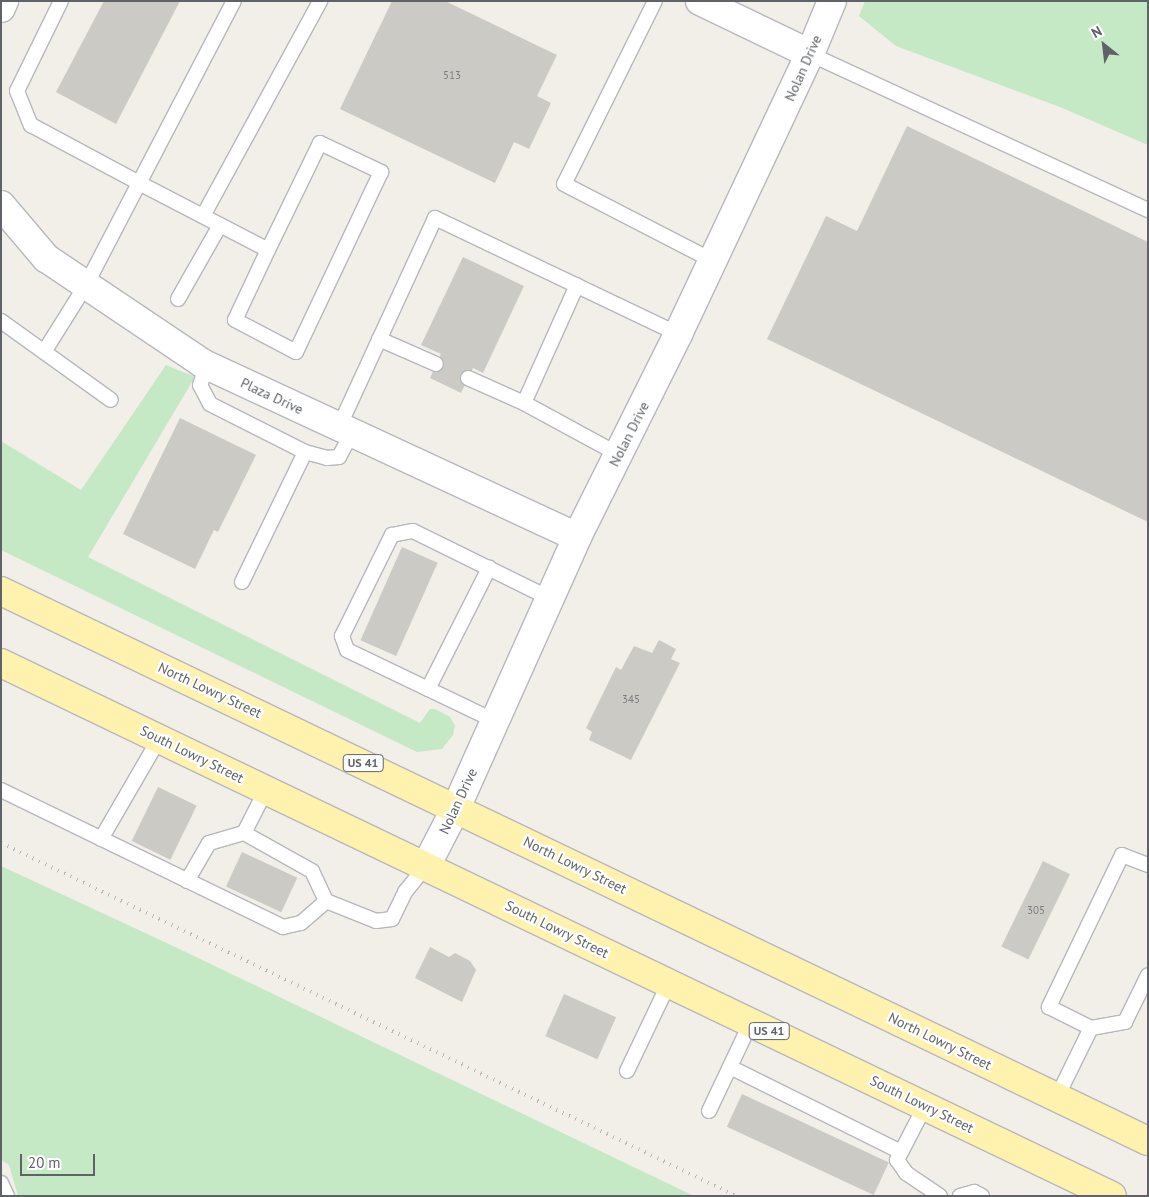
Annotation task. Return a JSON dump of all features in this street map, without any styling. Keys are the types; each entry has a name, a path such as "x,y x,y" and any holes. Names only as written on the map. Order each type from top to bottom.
{"main road":[{"name":"North Lowry Street","path":"1,591 1148,1141"},
{"name":"South Lowry Street","path":"1,663 1112,1196"}],"street":[{"path":"1,8 4,1"},
{"path":"700,1 810,54"},
{"name":"Nolan Drive","path":"426,866 456,808 577,537 713,261 810,54 832,1"},
{"name":"Plaza Drive","path":"1,205 46,258 207,365 577,537"}],"lane":[{"path":"60,1 17,91 31,124 139,184 268,250"},
{"path":"44,352 86,285 234,1"},
{"path":"203,216 320,1"},
{"path":"654,1 564,184 713,261"},
{"path":"810,54 1148,210"},
{"path":"320,143 381,172 296,352 235,320 268,250 320,143"},
{"path":"207,365 200,385 210,404 305,452 327,458 339,457 345,430 379,339 435,218 678,334"},
{"path":"178,299 220,225"},
{"path":"524,403 576,285"},
{"path":"1,321 110,400"},
{"path":"379,339 436,364"},
{"path":"468,378 524,403 618,454"},
{"path":"242,582 305,452"},
{"path":"495,721 347,650 342,636 392,535 413,531 550,598"},
{"path":"428,688 489,568"},
{"path":"102,839 159,739"},
{"path":"1,790 283,927 301,923 326,901"},
{"path":"244,833 266,790"},
{"path":"188,881 209,843 244,833 312,871 326,901 376,921 392,919 405,892 426,866"},
{"path":"1148,865 1122,855 1049,1007 1091,1028 1125,1022 1148,975"},
{"path":"627,1071 669,983"},
{"path":"709,1111 751,1022"},
{"path":"1057,1097 1091,1028"},
{"path":"730,1067 901,1152"},
{"path":"925,1106 897,1160 906,1173 940,1196"},
{"path":"1,1183 7,1196"},
{"path":"960,1196 974,1192 982,1196"}],"green space":[{"path":"865,1 1148,1 1148,145 1060,107 896,46 859,16"},
{"path":"166,365 195,377 88,557 420,723 430,709 435,709 450,717 455,726 453,735 442,749 417,752 1,550 1,441 81,490"},
{"path":"1,866 171,945 694,1196 18,1196 9,1165 1,1160"}],"building":[{"path":"104,1 180,1 116,124 56,92"},
{"path":"392,1 445,1 557,55 537,96 551,103 529,149 514,142 495,183 340,109"},
{"path":"907,126 1148,242 1148,522 767,339 826,216 857,231"},
{"path":"463,257 524,286 483,373 473,368 461,393 430,378 441,354 421,345"},
{"path":"180,418 256,455 218,532 214,530 195,569 123,534"},
{"path":"402,547 438,563 396,656 361,640"},
{"path":"659,640 676,649 671,659 680,663 631,760 589,740 592,732 586,728 616,667 621,670 634,646 652,653"},
{"path":"158,787 197,806 170,860 132,841"},
{"path":"242,852 297,878 281,912 226,886"},
{"path":"1043,861 1070,874 1028,960 1001,946"},
{"path":"430,947 449,957 455,953 470,961 476,970 462,1002 415,978"},
{"path":"564,994 616,1017 597,1059 545,1036"},
{"path":"742,1094 889,1162 874,1195 727,1127"}],"railway":[{"path":"1,843 736,1196"}]}
